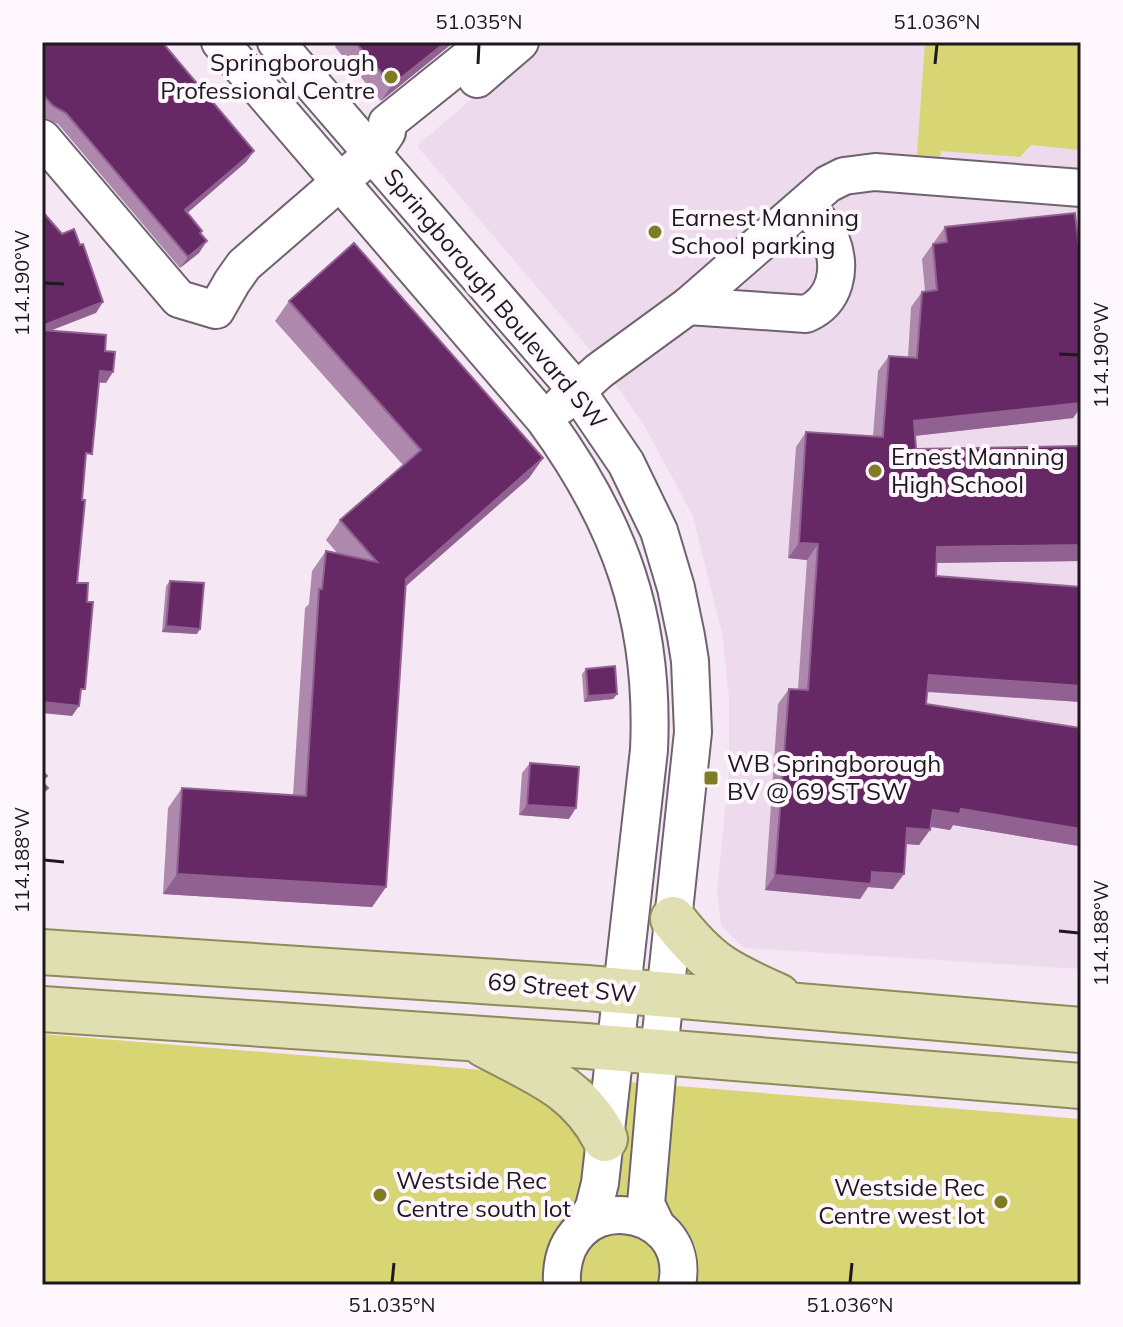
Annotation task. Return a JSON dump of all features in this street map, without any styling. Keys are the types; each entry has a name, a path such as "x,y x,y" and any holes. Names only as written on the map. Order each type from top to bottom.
{"main road":[{"path":"673,919 696,948 719,968 798,1005"},
{"name":"69 Street SW","path":"42,952 798,1005 1081,1030"},
{"path":"42,1009 616,1048 1081,1086"},
{"path":"476,1040 565,1087 596,1121 605,1139"}],"street":[{"name":"Springborough Boulevard SW","path":"220,42 544,419 582,474 608,522 637,607 645,650 650,709 649,750 600,1183 594,1207 567,1248 562,1266 562,1285"},
{"name":"Springborough Boulevard SW","path":"276,42 577,391 626,463 659,531 686,636 692,700 690,772 659,1052 646,1204 656,1225 672,1245 678,1263 677,1285"},
{"path":"372,154 387,132 387,123 488,42"},
{"path":"372,154 403,141 520,42"},
{"path":"42,138 179,299 216,310 244,265 340,182"},
{"name":"Springborough Boulevard SW","path":"340,182 372,154"},
{"path":"544,419 599,371 688,306 828,184 844,176 875,172 1081,188"},
{"path":"688,306 806,314 819,308 831,292 838,269 831,237 805,205"},
{"path":"618,547 659,531"},
{"path":"584,1226 600,1217 619,1213 656,1225"}],"shaded area":[{"name":"Ernest Manning High School","path":"538,42 1081,42 1081,969 744,948 721,925 717,892 729,771 729,697 722,633 693,516 644,425 597,358 417,146"},
{"path":"925,42 1081,42 1081,150 1031,145 1020,157 941,151 940,157 917,155"},
{"path":"42,1034 1081,1119 1081,1285 42,1285"}],"building":[{"path":"42,42 162,42 254,151 185,210 207,241 188,257 66,113 53,106 42,94"},
{"path":"355,42 446,42 392,85"},
{"path":"42,211 62,234 74,229 80,245 83,244 103,302 42,326"},
{"path":"1075,213 1081,266 1081,403 914,421 916,449 1081,446 1081,545 937,547 936,576 1081,587 1081,686 929,675 926,704 1081,728 1081,829 961,809 960,814 933,810 930,830 907,828 904,874 872,872 871,884 775,875 789,689 808,690 818,544 799,543 806,432 883,437 889,356 917,358 922,292 937,290 933,244 947,242 945,227"},
{"path":"354,243 543,458 406,579 386,887 177,874 182,788 306,796 319,589 322,589 326,551 377,562 340,520 421,450 289,301"},
{"path":"42,330 106,335 105,351 115,352 113,372 100,371 92,454 86,453 77,583 88,583 87,602 93,602 85,689 81,689 79,706 42,702"},
{"path":"170,581 204,583 200,629 166,626"},
{"path":"615,666 617,694 588,696 586,669"},
{"path":"530,763 579,767 576,808 527,805"}],"place":[{"name":"Springborough Professional Centre","path":"391,77"},
{"name":"Earnest Manning School parking","path":"655,232"},
{"name":"Ernest Manning High School","path":"875,471"},
{"name":"WB Springborough BV @ 69 ST SW","path":"711,778"},
{"name":"Westside Rec Centre south lot","path":"380,1195"},
{"name":"Westside Rec Centre west lot","path":"1001,1202"}]}
